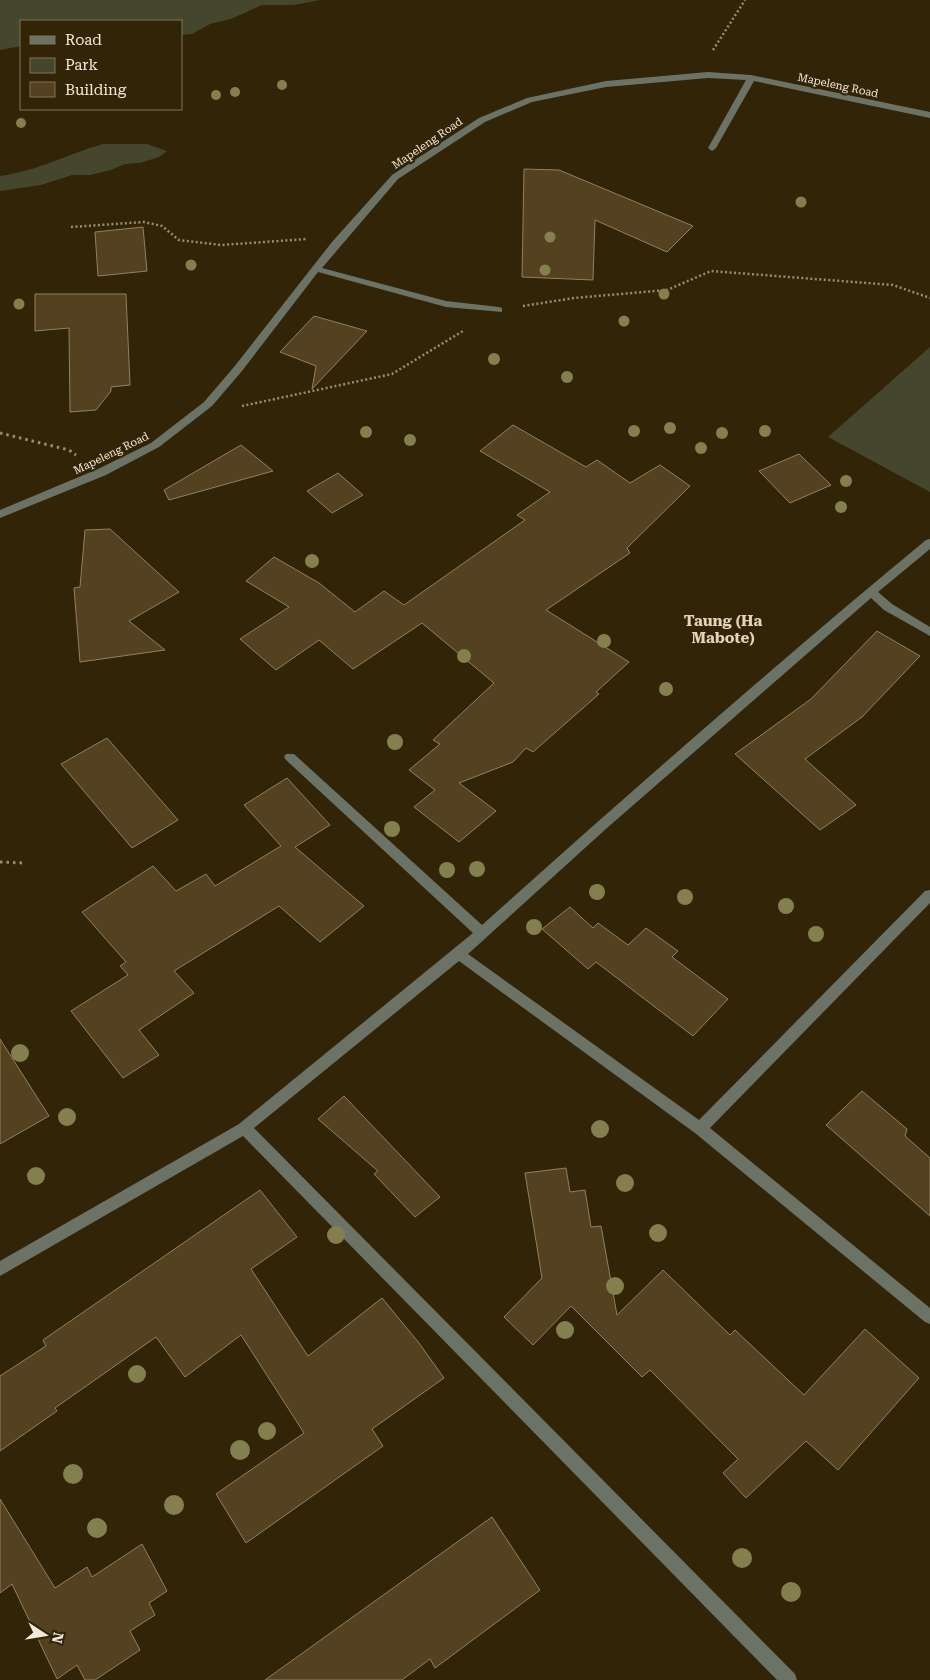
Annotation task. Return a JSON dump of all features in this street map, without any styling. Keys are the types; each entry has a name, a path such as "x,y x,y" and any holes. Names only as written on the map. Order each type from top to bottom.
{"street":[{"name":"Mapeleng Road","path":"0,514 102,472 155,445 208,404 238,369 335,244 395,177 482,120 530,100 606,84 708,75 751,78 930,115"},
{"path":"712,148 741,100 751,78"},
{"path":"316,269 446,304 499,310"},
{"path":"0,1269 244,1128 459,954 603,824 930,543"},
{"path":"871,592 888,607 930,632"},
{"path":"290,757 482,933"},
{"path":"700,1129 930,895"},
{"path":"459,954 700,1129 930,1317"},
{"path":"244,1128 789,1680"}],"path":[{"path":"708,75 707,61 745,0"},
{"path":"71,227 144,222 162,226 180,240 221,245 305,238 335,244"},
{"path":"208,404 238,407 392,374 499,310 574,298 667,290 711,270 893,285 930,298"},
{"path":"0,433 69,450 102,472"},
{"path":"0,862 24,863"}],"green space":[{"path":"0,0 320,0 294,5 262,5 231,19 210,24 192,34 182,35 182,20 20,20 20,46 0,50"},
{"path":"103,144 147,144 167,151 159,157 140,163 125,164 111,170 90,175 72,175 41,185 0,191 0,176 40,166"},
{"path":"930,347 930,492 828,437"}],"building":[{"path":"524,169 559,170 693,226 667,252 595,220 593,280 522,277"},
{"path":"143,227 147,271 98,276 95,232"},
{"path":"35,294 126,294 130,385 111,387 111,391 96,410 70,412 69,328 35,331"},
{"path":"314,316 367,331 312,389 316,366 280,352"},
{"path":"513,425 586,467 597,460 630,483 660,465 690,486 627,548 630,553 546,610 629,662 596,692 599,694 533,752 526,748 513,762 459,783 496,811 459,842 414,807 435,790 409,770 440,744 433,740 494,683 422,623 353,669 319,640 276,670 240,639 289,607 246,581 274,557 319,583 355,612 384,591 404,605 525,520 517,515 550,492 480,451"},
{"path":"241,445 273,471 169,500 164,490"},
{"path":"799,454 831,485 790,503 759,471"},
{"path":"338,473 363,495 332,513 307,491"},
{"path":"110,529 179,592 129,621 165,650 80,662 74,588 80,587 85,530"},
{"path":"877,631 920,656 862,717 805,759 856,805 820,830 735,754 811,699"},
{"path":"107,738 178,820 132,848 61,764"},
{"path":"287,778 330,825 295,847 364,906 320,942 279,906 174,971 194,993 139,1030 159,1055 123,1078 71,1011 128,975 120,966 126,962 82,912 153,866 176,891 206,874 215,886 281,846 244,805"},
{"path":"570,907 593,928 598,923 628,945 646,928 678,951 672,957 728,999 693,1036 596,962 588,969 542,929"},
{"path":"0,1039 49,1116 0,1144"},
{"path":"862,1091 907,1129 905,1136 930,1158 930,1216 826,1125"},
{"path":"344,1096 440,1197 415,1217 374,1174 378,1171 318,1119"},
{"path":"566,1168 570,1192 585,1190 591,1227 601,1226 617,1315 663,1270 730,1335 735,1330 804,1395 865,1329 919,1378 838,1470 806,1441 746,1498 723,1473 738,1459 650,1370 642,1377 571,1306 533,1345 504,1317 542,1278 525,1173"},
{"path":"260,1190 297,1237 251,1269 308,1356 382,1298 419,1343 444,1378 372,1429 383,1446 246,1543 216,1494 304,1433 241,1335 185,1377 156,1337 55,1408 57,1411 0,1451 0,1376 46,1346 43,1340"},
{"path":"0,1499 55,1588 87,1567 92,1577 142,1544 167,1591 149,1603 155,1615 130,1631 140,1650 95,1680 85,1680 77,1665 57,1679 12,1584 0,1593"},
{"path":"492,1517 540,1590 435,1668 430,1659 402,1680 265,1680"}],"district":[{"name":"Taung (Ha Mabote)","path":"723,630"}]}
